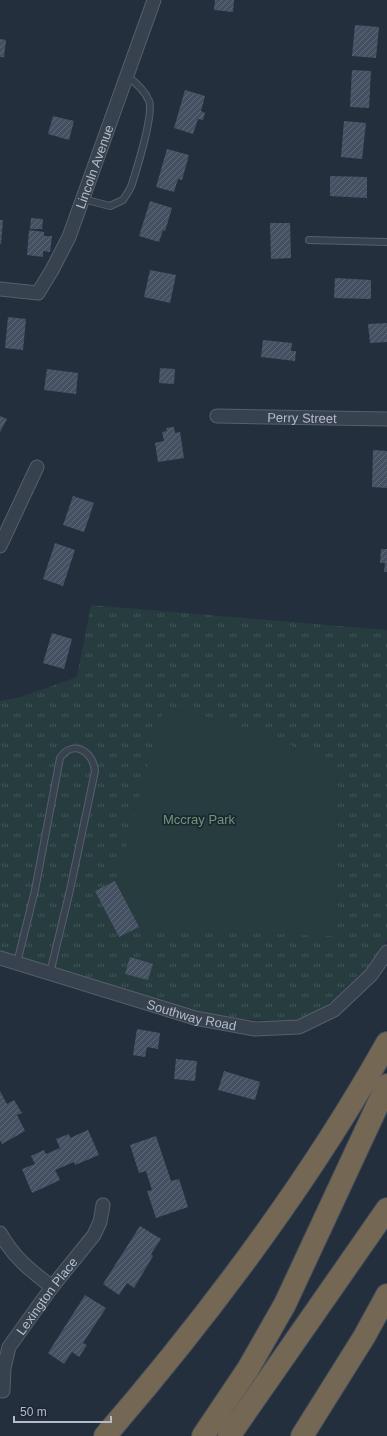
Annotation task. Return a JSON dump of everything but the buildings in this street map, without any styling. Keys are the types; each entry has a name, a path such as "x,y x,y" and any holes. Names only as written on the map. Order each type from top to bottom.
{"highway":[{"path":"105,1436 148,1386 265,1235 359,1094 387,1043"},
{"path":"203,1436 248,1369 285,1304 387,1086"},
{"path":"229,1436 387,1209"},
{"path":"302,1436 364,1337 387,1295"}],"street":[{"name":"Lincoln Avenue","path":"0,289 38,293 52,270 69,237 83,199 151,0"},
{"name":"Perry Street","path":"217,416 387,419"},
{"path":"0,546 37,467"},
{"name":"Southway Road","path":"0,958 195,1018 254,1029 299,1027 334,1010 371,975 387,952"},
{"name":"Lexington Place","path":"3,1391 4,1368 9,1347 52,1287 94,1235 100,1222 103,1205"},
{"path":"0,1234 7,1246 25,1266 52,1287"}],"lane":[{"path":"83,199 110,206 124,200 132,186 148,126 150,106 149,99 142,89 133,80 126,76"},
{"path":"309,240 387,242"},
{"path":"17,963 35,890 60,758 64,752 69,749 77,748 90,756 94,762 95,771 70,890 50,973"}],"green space":[{"name":"Mccray Park","path":"91,605 387,630 387,940 354,986 302,1022 204,1017 0,955 0,701 21,697 77,677"},
{"path":"164,707 270,734 337,770 336,936 143,929 115,886"}]}
